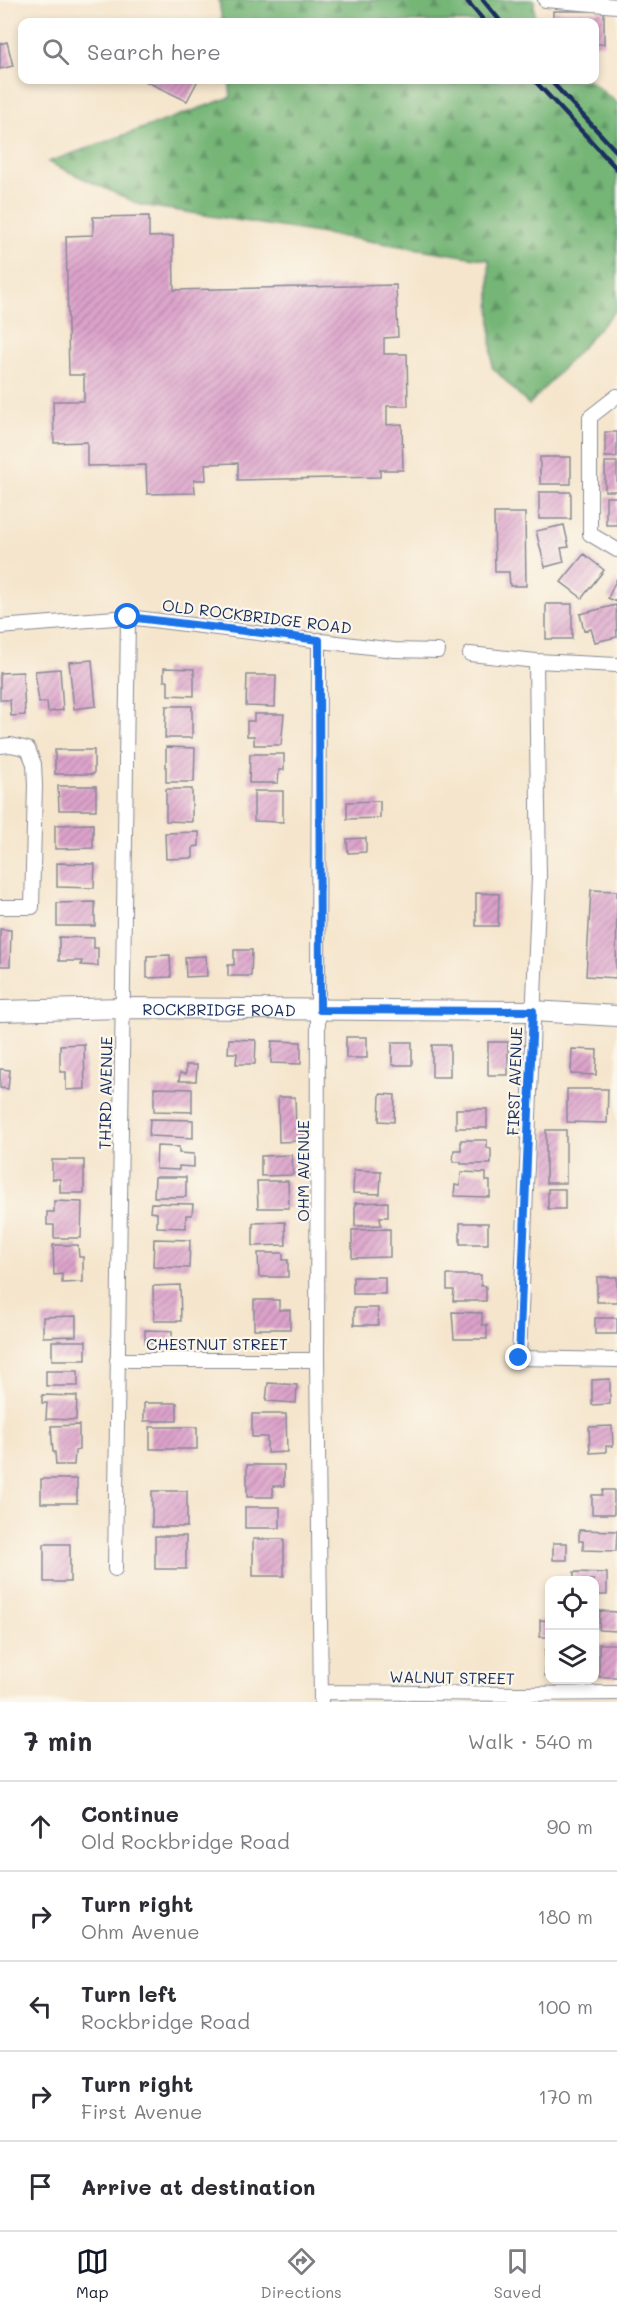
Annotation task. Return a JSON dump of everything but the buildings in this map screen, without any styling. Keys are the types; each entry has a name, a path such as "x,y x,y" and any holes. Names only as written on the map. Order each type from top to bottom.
{"street":[{"path":"545,0 617,6"},
{"path":"617,396 590,417 590,534 617,550"},
{"name":"OLD ROCKBRIDGE ROAD","path":"0,627 128,617 393,650 438,651"},
{"name":"THIRD AVENUE","path":"115,1569 128,617"},
{"name":"OHM AVENUE","path":"319,640 320,1010 317,1360 322,1697"},
{"path":"471,654 536,661 617,665"},
{"name":"FIRST AVENUE","path":"536,661 540,843 519,1358 617,1360"},
{"path":"0,746 11,745 28,749 34,765 35,785 32,907 0,907"},
{"name":"ROCKBRIDGE ROAD","path":"0,1011 123,1008 533,1011 617,1016"},
{"name":"CHESTNUT STREET","path":"117,1360 317,1360"},
{"name":"WALNUT STREET","path":"322,1697 617,1693"}],"green space":[{"path":"219,0 534,0 535,18 221,18"},
{"path":"229,84 594,84 617,103 617,309 529,405 492,367 489,260 141,205 48,162 231,97"}],"railway":[{"path":"466,0 482,18"},
{"path":"483,0 498,18"},
{"path":"538,84 617,169"},
{"path":"554,84 617,152"}],"route":[{"path":"128,617 319,640 320,1010 533,1011 519,1358"}]}
